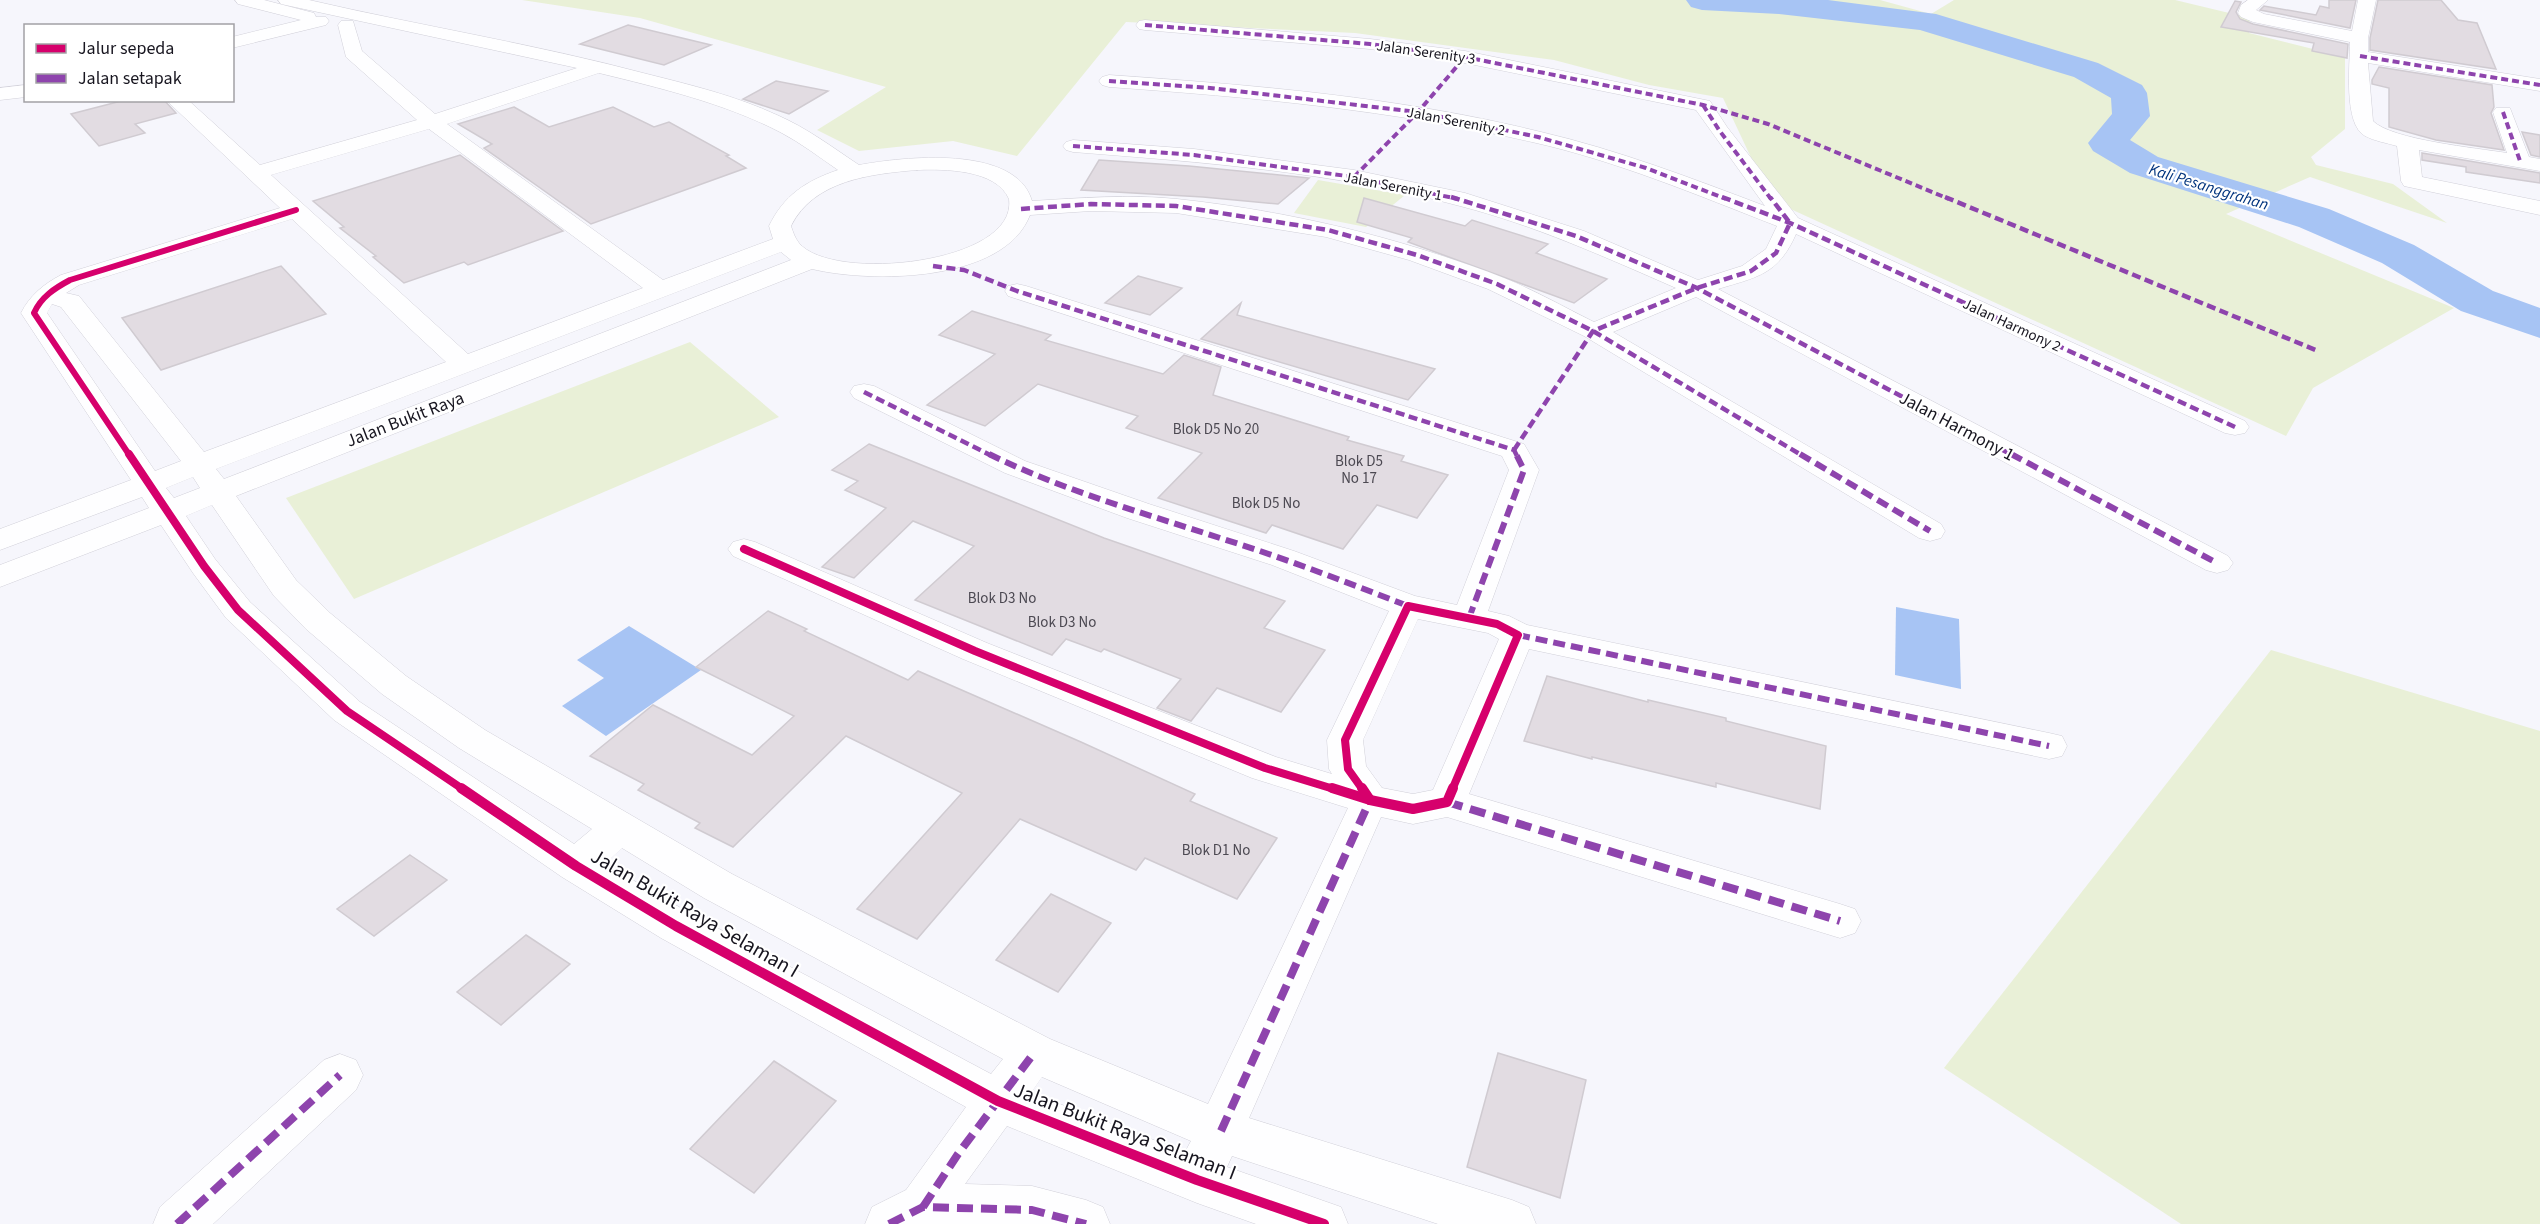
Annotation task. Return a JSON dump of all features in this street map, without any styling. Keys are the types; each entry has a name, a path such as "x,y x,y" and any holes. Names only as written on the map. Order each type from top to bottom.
{"street":[{"path":"244,0 579,74 681,103 744,129"},
{"path":"287,0 336,19 600,66 702,95 751,111 787,128 855,172"},
{"path":"234,43 336,19 372,0"},
{"path":"2259,0 2247,9 2247,13 2360,47 2540,84"},
{"path":"2367,0 2360,47 2359,88 2363,123 2372,132 2407,142 2530,163"},
{"path":"336,19 353,53 432,122 662,291"},
{"name":"Jalan Serenity 3","path":"1145,25 1370,44 1465,57 1702,105 1790,223"},
{"path":"256,173 432,122 600,66"},
{"name":"Jalan Serenity 2","path":"1108,81 1210,88 1418,112 1538,137 1646,168 1790,223"},
{"path":"0,94 24,91"},
{"path":"178,102 465,365"},
{"path":"2503,112 2530,163"},
{"path":"2407,142 2412,181 2540,208"},
{"name":"Jalan Serenity 1","path":"1073,146 1206,157 1354,177 1465,200 1576,236 1697,288"},
{"path":"910,164 963,166 992,174 1009,184 1019,196 1021,209 1014,226 996,242 968,256 933,266 888,272 846,270 810,261 795,253 785,243 780,226 787,209 804,194 830,180 855,172 910,164"},
{"path":"809,167 830,180"},
{"path":"1021,209 1091,204 1176,206 1328,230 1417,255 1497,284 1593,331 1930,531"},
{"path":"47,296 58,286 88,274 296,210"},
{"path":"1593,331 1697,288 1751,271 1776,253 1790,223"},
{"name":"Jalan Harmony 2","path":"1790,223 2235,426"},
{"name":"Jalan Bukit Raya","path":"0,577 158,498 465,365 785,243"},
{"name":"Jalan Bukit Raya","path":"208,478 810,261"},
{"name":"Jalan Harmony 1","path":"1697,288 2217,563"},
{"path":"1017,291 1514,450 1524,470 1469,618"},
{"name":"Jalan Bukit Raya Selaman I","path":"1324,1224 1197,1180 998,1101 676,926 576,866 347,711 238,610 158,498 36,319 34,313 36,307 47,296 69,301 208,478 285,588 318,621 394,685 472,740 718,886 1034,1053 1221,1131 1512,1224"},
{"path":"864,392 1015,467 1138,511 1283,558 1408,606 1497,624 1518,635 2049,746"},
{"name":"Jalan Bukit Raya","path":"0,540 158,498"},
{"path":"744,549 975,651 1264,768 1370,800 1413,809 1447,802 1840,921"},
{"path":"1370,800 1348,769 1345,740 1408,606"},
{"path":"1447,802 1518,635"},
{"path":"1197,1180 1370,800"},
{"path":"576,866 619,828"},
{"path":"906,1215 958,1154 1034,1053"},
{"path":"177,1224 340,1075"},
{"path":"906,1215 1032,1210 1086,1224"}],"green space":[{"path":"522,0 1880,0 1931,14 1954,0 2175,0 2250,18 2249,33 2345,57 2345,129 2311,157 2316,165 2393,184 2447,223 2310,177 2226,214 2454,308 2313,388 2286,436 1771,200 1723,98 1649,85 1554,60 1355,33 1126,22 1017,156 953,141 859,151 817,130 886,87 640,18"},
{"path":"1318,180 1405,195 1366,227 1294,213"},
{"path":"690,342 779,417 354,599 286,498"},
{"path":"2271,650 2540,731 2540,1224 2181,1224 1944,1068"}],"water":[{"path":"1896,607 1959,619 1961,689 1895,675"},
{"path":"629,626 701,670 606,736 562,706 604,678 577,660"}],"building":[{"path":"2329,0 2356,0 2350,28 2260,10 2264,6 2316,15 2320,6 2329,8"},
{"path":"2378,0 2441,0 2458,20 2477,23 2496,69 2370,50 2370,38"},
{"path":"2235,1 2241,2 2236,12 2240,19 2253,24 2348,44 2347,58 2312,51 2314,43 2221,27"},
{"path":"628,25 711,45 664,65 580,44"},
{"path":"2379,67 2492,85 2494,107 2491,113 2504,150 2436,140 2389,127 2389,88 2372,84"},
{"path":"776,81 828,91 789,114 743,99"},
{"path":"117,102 166,102 176,113 135,124 145,133 99,146 71,114"},
{"path":"514,107 549,127 613,107 654,127 669,122 729,155 726,156 746,168 591,224 484,148 492,144 458,124"},
{"path":"2522,132 2540,135 2540,157 2531,155"},
{"path":"2422,153 2540,173 2540,183 2466,172 2466,167 2422,160"},
{"path":"460,155 563,231 468,265 464,262 404,283 373,257 376,256 340,228 344,227 313,201"},
{"path":"1099,160 1309,178 1278,204 1081,190"},
{"path":"1364,198 1465,226 1472,220 1548,244 1536,253 1607,279 1574,303 1408,242 1412,238 1357,222"},
{"path":"281,266 326,314 161,370 122,318"},
{"path":"1138,276 1182,288 1150,315 1105,303"},
{"path":"1241,303 1237,315 1435,369 1408,400 1201,339"},
{"path":"972,311 1051,335 1045,340 1163,374 1184,355 1221,367 1213,395 1349,437 1347,440 1404,456 1401,461 1448,475 1417,518 1377,505 1343,549 1272,525 1266,533 1158,498 1202,453 1126,428 1138,416 1038,384 985,426 927,405 995,354 939,335"},
{"path":"869,444 1104,538 1285,601 1264,628 1325,650 1281,712 1217,688 1191,721 1157,708 1181,679 1104,649 1101,652 1066,639 1052,655 915,600 974,546 913,521 854,578 822,567 886,508 845,490 858,481 832,470"},
{"path":"768,611 807,629 804,631 908,680 918,671 1081,742 1195,794 1190,801 1277,838 1237,899 1145,858 1136,870 1020,819 917,939 857,909 962,793 846,736 733,847 695,828 700,823 638,790 644,784 590,756 653,705 752,755 794,716 696,667"},
{"path":"1547,676 1648,702 1648,700 1726,718 1726,721 1826,746 1820,809 1716,783 1716,787 1592,757 1592,759 1524,741"},
{"path":"410,855 447,880 374,936 337,909"},
{"path":"1051,894 1111,923 1058,992 996,960"},
{"path":"526,935 570,964 501,1025 457,992"},
{"path":"1498,1053 1586,1080 1560,1198 1467,1167"},
{"path":"774,1061 836,1101 754,1193 690,1149"}],"waterway":[{"name":"Kali Pesanggrahan","path":"1702,0 1779,4 1924,21 2086,70 2129,93 2131,116 2107,143 2144,165 2314,218 2398,254 2477,301 2540,324"}],"marked path":[{"path":"1145,25 1370,44 1465,57 1703,105 1768,124 2318,351"},
{"path":"2360,56 2540,85"},
{"path":"1354,177 1418,112 1465,57"},
{"path":"1109,81 1210,88 1418,112 1538,137 1646,168 1790,223 2235,427"},
{"path":"1514,450 1593,331 1697,288 1751,271 1776,253 1790,223 1719,130 1703,105"},
{"path":"2503,112 2520,161"},
{"path":"1073,146 1194,155 1354,177 1465,200 1576,236 1697,288 2217,563"},
{"path":"1021,209 1091,204 1176,206 1328,230 1417,255 1497,284 1593,331 1930,531"},
{"path":"933,266 964,270 1017,291 1514,450 1524,470 1469,618"},
{"path":"864,392 1015,467 1138,511 1283,558 1408,606"},
{"path":"1518,635 2049,746"},
{"path":"1221,1131 1370,800"},
{"path":"1447,802 1840,921"},
{"path":"923,1207 958,1154 1034,1053"},
{"path":"177,1224 340,1075"},
{"path":"889,1224 923,1207 1032,1210 1086,1224"}],"cycle path":[{"path":"296,210 70,280 44,298 34,313 204,566 238,610 347,711 576,866 676,926 998,1101 1197,1180 1324,1224"},
{"path":"744,549 975,651 1265,768 1370,800 1413,809 1447,802 1518,635 1497,624 1408,606 1345,740 1348,769 1370,800"}]}
